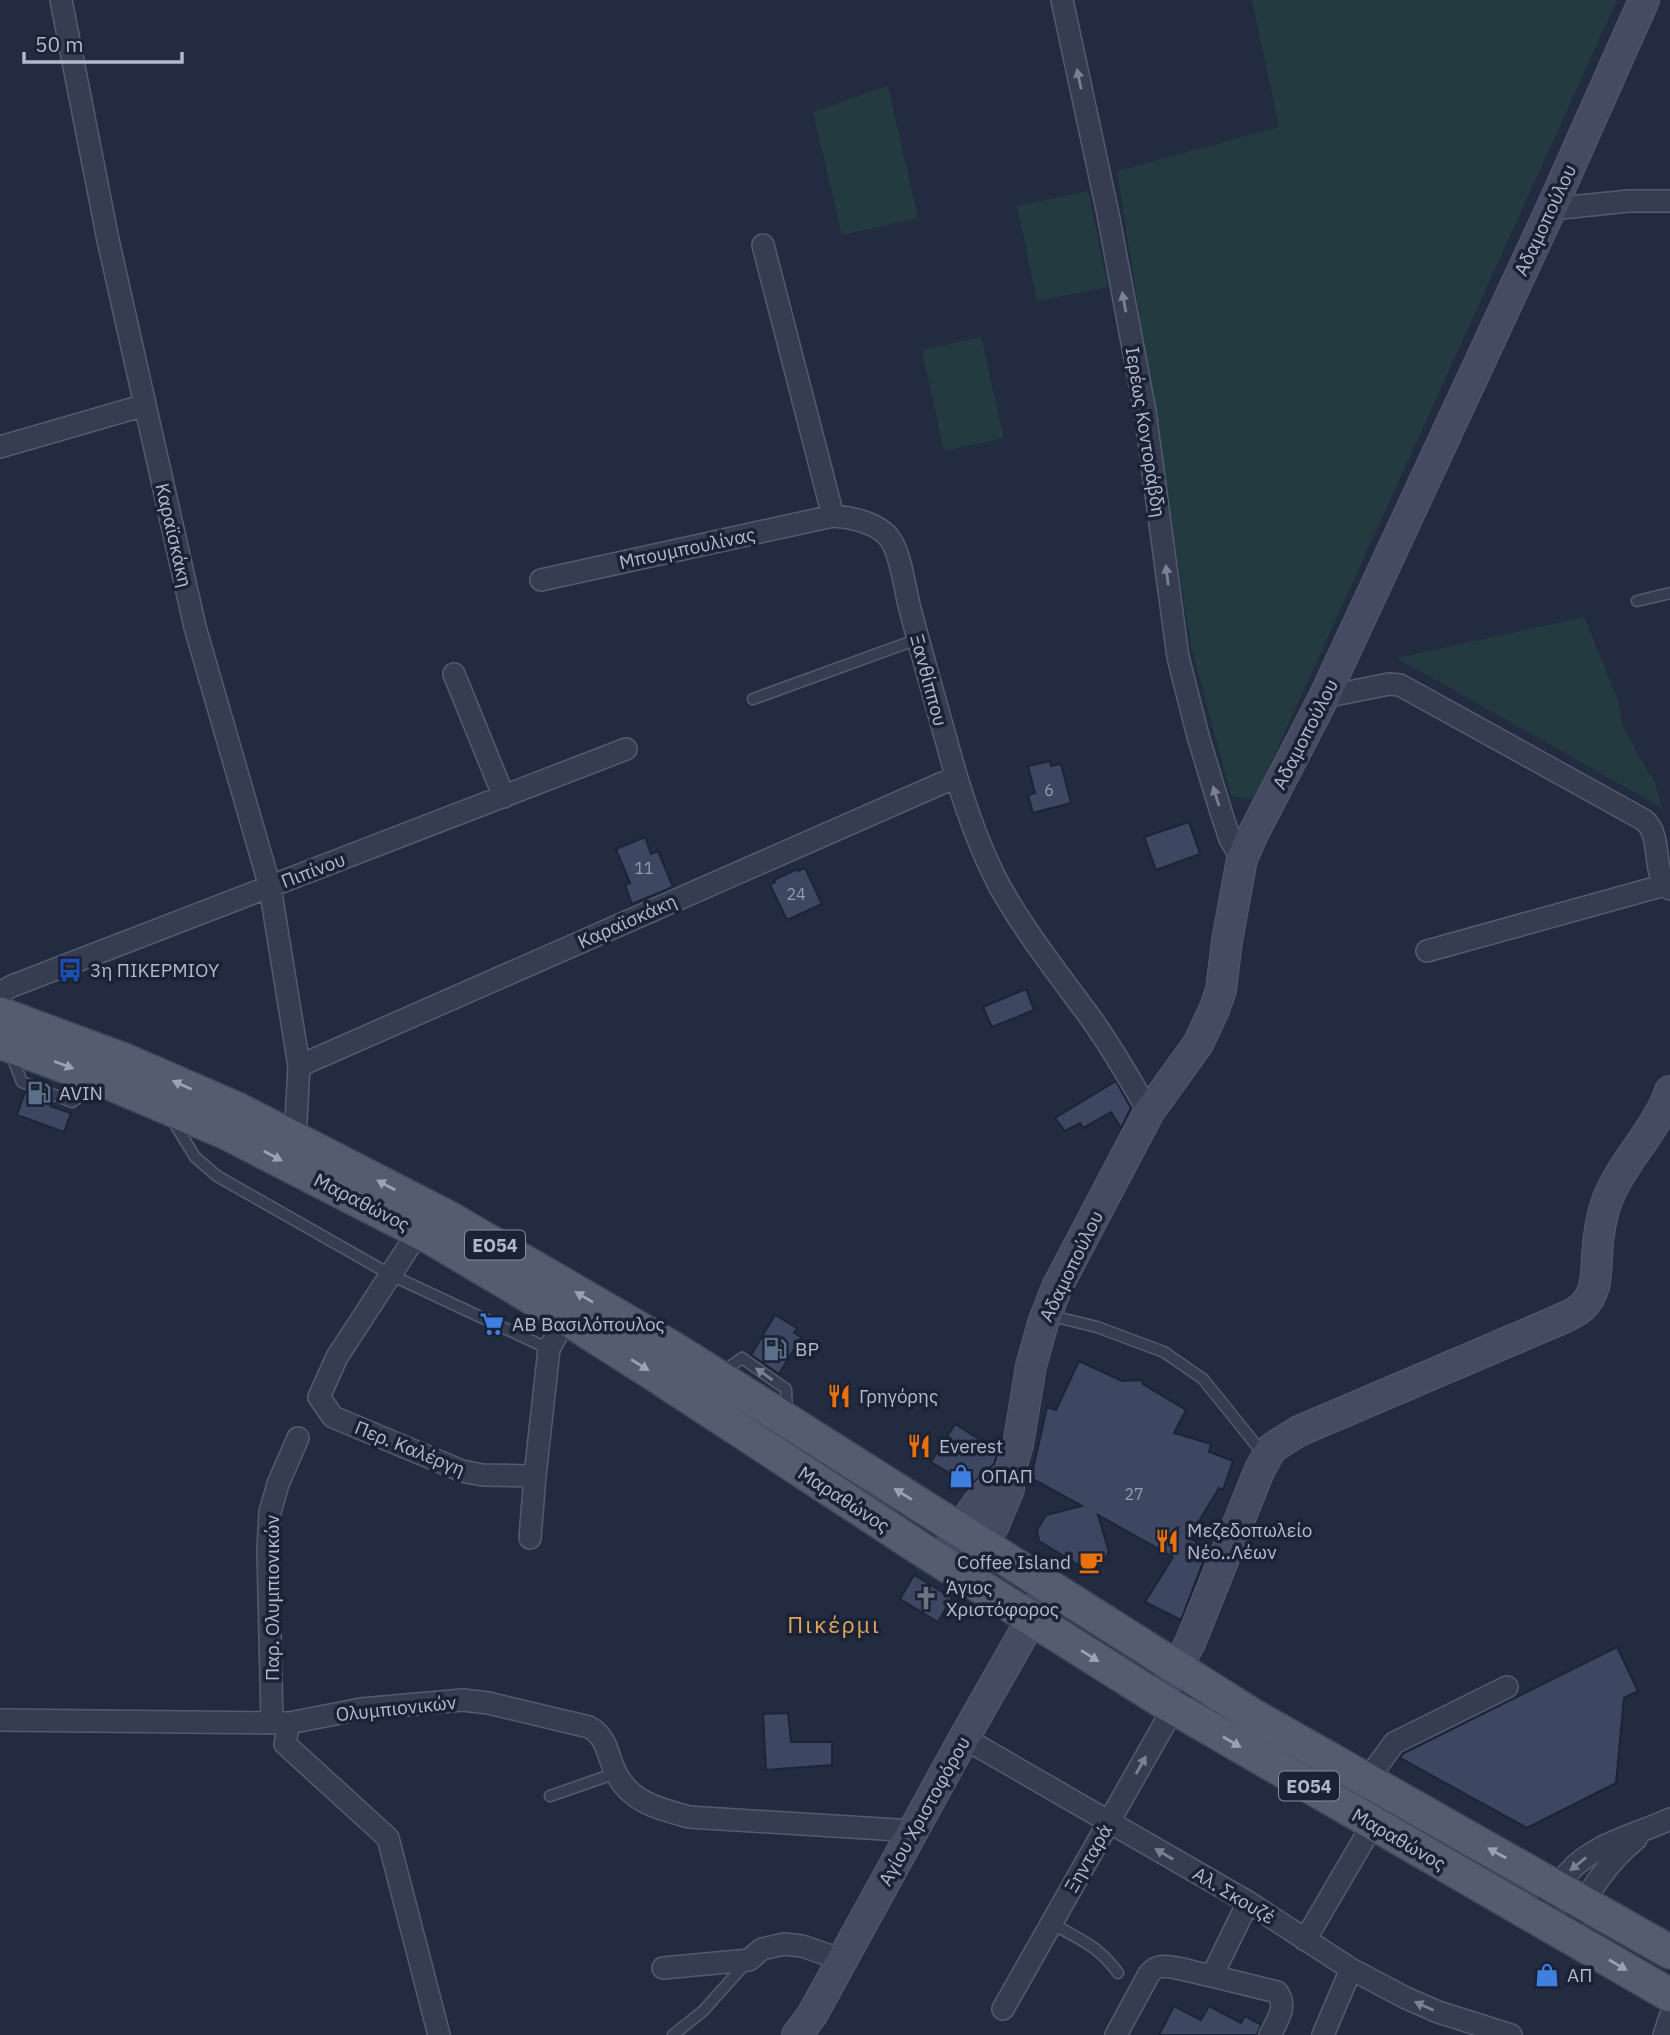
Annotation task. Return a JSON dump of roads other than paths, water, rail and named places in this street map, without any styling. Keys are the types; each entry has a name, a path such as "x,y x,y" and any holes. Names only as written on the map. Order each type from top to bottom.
{"main road":[{"name":"Μαραθώνος","path":"3,1033 265,1151 419,1231 566,1318 951,1569 1166,1703 1670,1995"},
{"name":"Μαραθώνος","path":"3,1033 54,1033 175,1081 295,1138 449,1218 671,1347 1252,1715 1670,1952"}],"street":[{"name":"Καραϊσκάκη","path":"61,0 108,240 195,627 270,887 299,1066 295,1138"},
{"name":"Ιερέως Κοντοράβδη","path":"1062,0 1108,214 1145,412 1178,657 1221,812 1230,839 1242,859"},
{"name":"Αδαμοπούλου","path":"951,1569 971,1537 988,1492 1009,1475 1018,1445 1031,1366 1057,1287 1149,1112 1198,1044 1214,1010 1221,990 1242,859 1252,836 1324,696 1644,0"},
{"path":"1550,209 1629,201 1670,201"},
{"path":"763,245 833,516"},
{"path":"0,447 145,405"},
{"name":"Μπουμπουλίνας","path":"541,580 833,516"},
{"name":"Ξανθίππου","path":"833,516 846,516 878,528 892,540 956,777 979,843 1000,886 1035,942 1091,1019 1149,1112"},
{"path":"454,674 503,797"},
{"path":"1324,696 1389,684 1400,685 1644,820 1652,830 1662,878 1668,887 1427,951"},
{"name":"Πιπίνου","path":"0,993 12,986 626,749"},
{"name":"Καραϊσκάκη","path":"299,1066 956,777"},
{"path":"1166,1703 1184,1672 1190,1643 1272,1448 1290,1436 1559,1320 1581,1308 1588,1301 1596,1279 1601,1226 1609,1196 1633,1154 1651,1131 1670,1091"},
{"path":"391,1275 419,1231"},
{"name":"Περ. Καλέργη","path":"391,1275 337,1357 319,1397 333,1417 462,1471 482,1475 535,1476"},
{"path":"530,1538 549,1349 566,1318"},
{"name":"Παρ. Ολυμπιονικών","path":"298,1438 278,1484 270,1512 268,1550 285,1744 388,1838 439,2035"},
{"name":"Αγίου Χριστοφόρου","path":"797,2035 812,2015 1050,1587"},
{"path":"1367,1780 1394,1743 1507,1687"},
{"name":"Ολυμπιονικών","path":"0,1720 281,1722 361,1709 463,1700 488,1703 597,1731 603,1738 616,1773 626,1788 639,1800 689,1817 914,1831"},
{"name":"Ξηνταρά","path":"1003,2009 1108,1822 1166,1703"},
{"name":"Αλ. Σκουζέ","path":"964,1738 1248,1902 1351,1969 1437,2012 1487,2032 1511,2035"},
{"path":"1551,1927 1570,1894 1569,1871 1591,1854 1616,1841 1670,1819"},
{"path":"1305,1940 1373,1824"},
{"path":"1551,1927 1570,1894 1598,1877 1650,1828"},
{"path":"1212,1976 1248,1902"},
{"path":"663,1968 749,1959 762,1949 783,1944 802,1946 843,1960"},
{"path":"1116,2035 1153,1970 1160,1966 1277,1992 1283,2004 1270,2035"},
{"path":"1322,2035 1351,1969"},
{"path":"1664,2035 1670,2017"}],"lane":[{"path":"1637,601 1670,593"},
{"path":"754,699 918,639"},
{"path":"165,1106 191,1151 211,1172 391,1275 549,1349"},
{"path":"1046,1314 1097,1327 1164,1352 1203,1379 1266,1458"},
{"path":"550,1796 616,1773"},
{"path":"1051,1923 1094,1947 1106,1956 1118,1973"},
{"path":"673,2035 703,2011 749,1959"}],"place":[{"name":"3η ΠΙΚΕΡΜΙΟΥ","path":"70,970"},
{"name":"AVIN","path":"39,1093"},
{"name":"ΑΒ Βασιλόπουλος","path":"492,1324"},
{"name":"BP","path":"775,1349"},
{"name":"Γρηγόρης","path":"839,1396"},
{"name":"Everest","path":"919,1446"},
{"name":"ΟΠΑΠ","path":"961,1476"},
{"name":"Μεζεδοπωλείο Νέο..Λέων","path":"1167,1541"},
{"name":"Coffee Island","path":"1091,1562"},
{"name":"Άγιος Χριστόφορος","path":"926,1598"},
{"name":"ΑΠ","path":"1547,1975"}],"district":[{"name":"Πικέρμι","path":"834,1624"}]}
